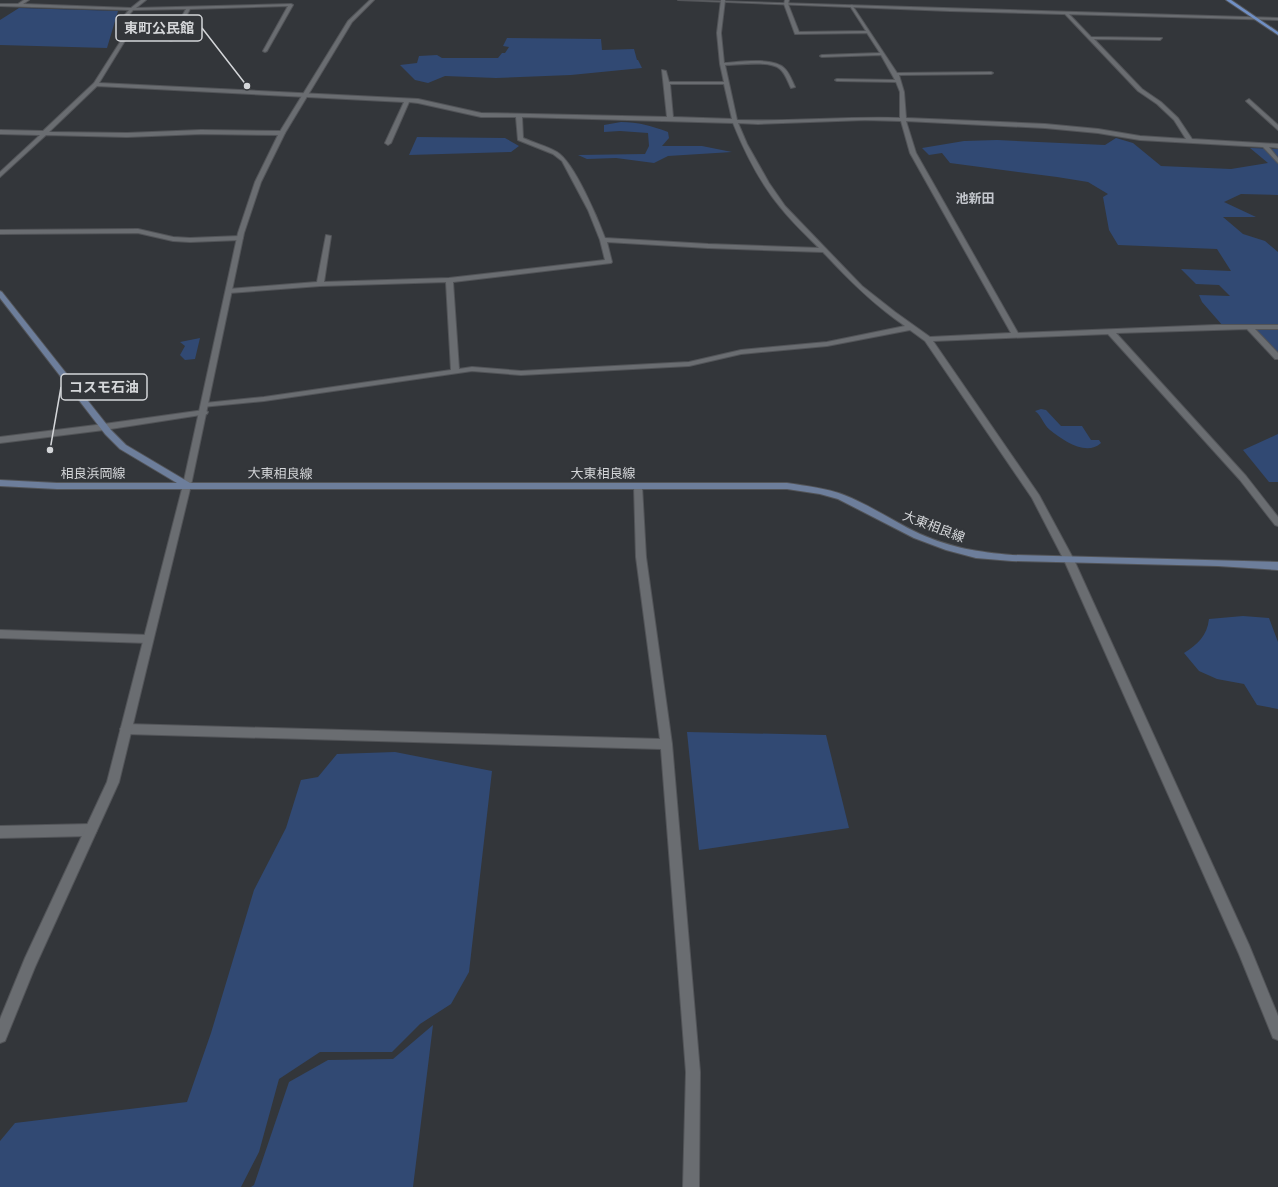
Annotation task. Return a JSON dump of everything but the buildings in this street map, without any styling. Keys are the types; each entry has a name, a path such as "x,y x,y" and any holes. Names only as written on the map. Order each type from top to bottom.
{"main road":[{"path":"1228,0 1278,34"},
{"name":"大東相良線","path":"0,293 104,427 123,447 187,485 314,487 787,486 820,491 840,497 917,536 949,548 976,555 1012,558 1278,566"},
{"name":"相良浜岡線","path":"0,483 57,486 187,485"}],"street":[{"path":"19,4 27,0"},
{"path":"0,175 96,84 124,39 126,16 132,9 144,0"},
{"path":"0,1036 30,963 113,782 187,485 240,238 258,182 282,133 350,21 372,0"},
{"path":"680,0 787,2 852,6 1278,19"},
{"path":"723,1 718,33 722,64 735,121 744,144 766,183 784,207 860,287 892,314 928,339 1036,497 1069,560 1238,937 1278,1033"},
{"path":"787,2 797,33 868,32"},
{"path":"0,5 19,4 132,9 290,5 265,51"},
{"path":"852,6 898,81 902,92 903,120 913,153 1016,336"},
{"path":"171,40 189,8"},
{"path":"1066,13 1140,90 1176,119 1190,141"},
{"path":"1090,38 1160,39"},
{"path":"822,56 882,54"},
{"path":"722,64 764,63 776,65 782,68 793,87"},
{"path":"664,71 667,83 670,118"},
{"path":"895,74 991,73"},
{"path":"837,80 898,81"},
{"path":"667,83 727,83"},
{"path":"96,84 418,101 481,114 781,122 865,118 1045,126 1098,131 1140,138 1278,146"},
{"path":"388,142 407,101"},
{"path":"1249,101 1278,128"},
{"path":"229,291 320,284 449,280 609,262 604,240 591,210 564,160 555,153 520,139 519,115"},
{"path":"0,132 127,135 201,132 282,133"},
{"path":"1264,145 1278,161"},
{"path":"0,232 138,231 173,239 190,240 240,238"},
{"path":"320,284 328,236"},
{"path":"604,240 708,246 825,250"},
{"path":"449,280 455,372"},
{"path":"0,440 104,427 204,408 472,369 521,373 689,364 741,352 827,344 912,327"},
{"path":"1249,327 1278,357"},
{"path":"928,339 1278,327"},
{"path":"1111,332 1243,478 1278,523"},
{"path":"638,486 641,557 666,744 693,1072 691,1187"},
{"path":"0,634 148,639"},
{"path":"126,729 666,744"},
{"path":"0,832 91,830"}],"shaded area":[{"path":"19,8 118,11 107,48 0,45 0,20"},
{"path":"507,38 601,39 602,50 634,49 637,60 642,68 571,75 496,78 445,76 428,83 415,80 400,65 417,63 419,56 437,55 442,58 498,58 502,53 505,53 509,47 503,46"},
{"path":"621,122 645,125 668,132 669,138 662,146 702,146 732,152 668,156 654,163 616,158 587,159 578,155 645,154 649,146 648,133 620,131 604,132 604,125"},
{"path":"417,137 505,138 519,146 511,152 409,155"},
{"path":"1116,138 1133,143 1161,166 1231,169 1268,163 1250,148 1278,149 1278,195 1241,194 1224,202 1256,217 1223,217 1243,234 1265,241 1278,252 1278,327 1223,326 1202,302 1199,295 1230,296 1219,285 1196,284 1181,269 1231,271 1217,249 1118,245 1109,230 1103,197 1108,194 1088,182 950,163 942,153 929,155 922,148 964,141 997,140 1105,145"},
{"path":"1252,328 1278,329 1278,354"},
{"path":"200,338 195,359 185,360 180,355 185,346 180,342"},
{"path":"1041,409 1046,410 1061,426 1082,426 1091,440 1099,440 1101,443 1095,447 1089,448 1075,446 1048,428 1035,411"},
{"path":"1278,434 1278,482 1269,482 1243,450"},
{"path":"1243,616 1269,618 1278,642 1278,709 1257,705 1244,684 1217,679 1199,671 1184,653 1194,646 1204,635 1209,619"},
{"path":"687,732 826,735 849,828 699,850"},
{"path":"395,752 492,771 469,972 451,1004 420,1024 392,1052 320,1052 279,1079 259,1152 241,1187 0,1187 0,1141 15,1123 187,1102 211,1033 254,890 286,828 301,780 318,777 337,754"},
{"path":"433,1025 413,1187 251,1187 254,1185 289,1082 328,1060 393,1059"}],"place":[{"name":"東町公民館","path":"247,86"},
{"name":"コスモ石油","path":"50,450"}],"district":[{"name":"池新田","path":"975,198"}]}
